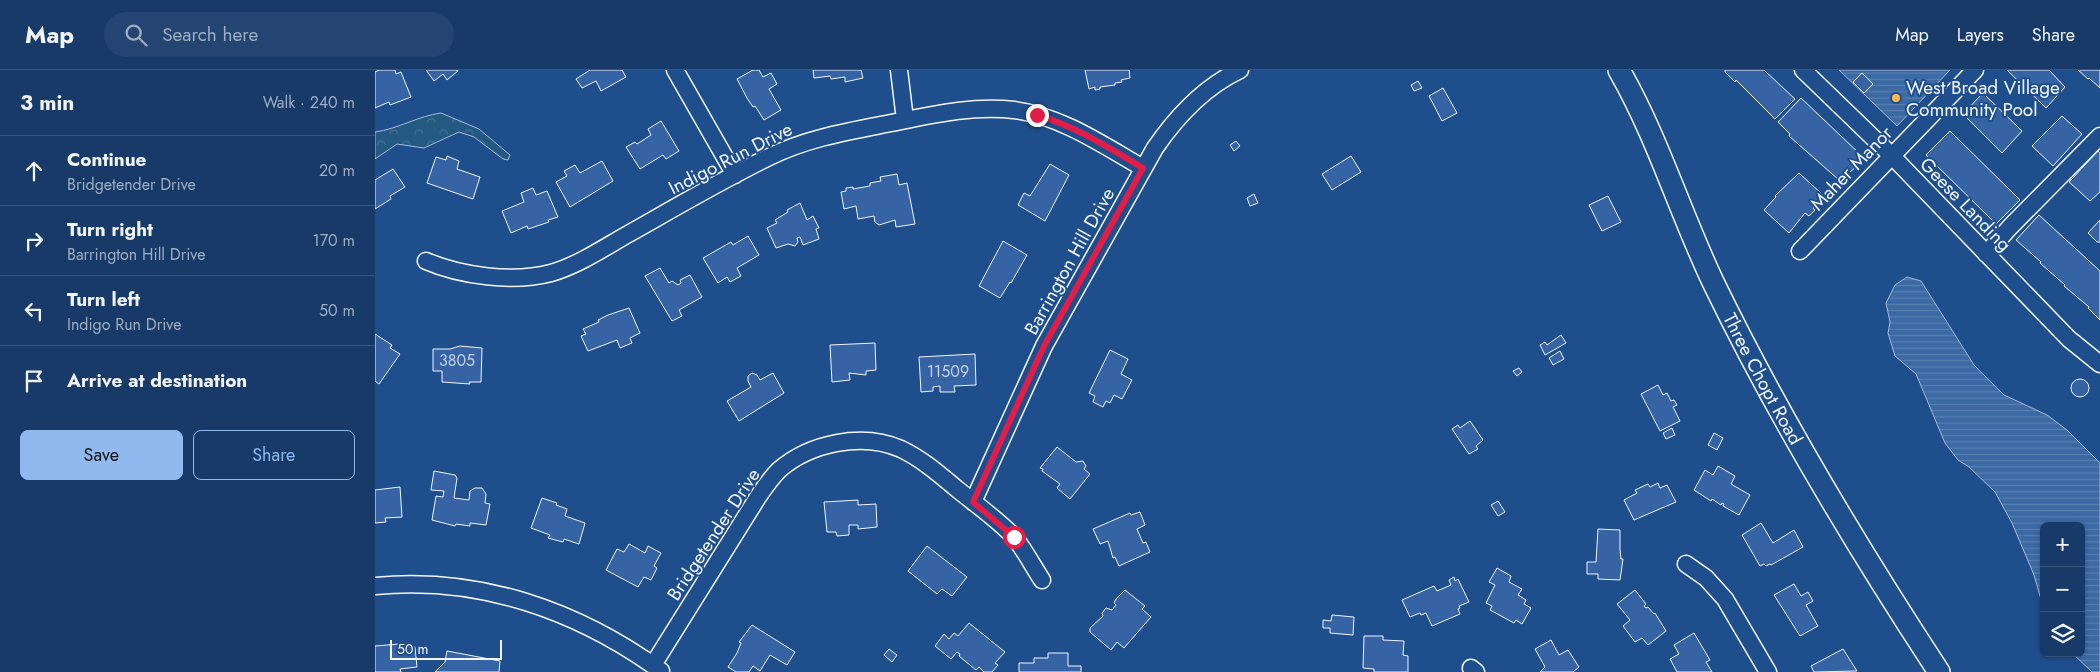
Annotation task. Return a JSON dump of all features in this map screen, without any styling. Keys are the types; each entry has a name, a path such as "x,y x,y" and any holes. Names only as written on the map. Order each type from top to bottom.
{"main road":[{"name":"Three Chopt Road","path":"1619,70 1649,128 1713,281 1752,358 1823,484 1897,609 1939,672"}],"street":[{"path":"675,70 735,175"},
{"path":"899,70 905,120"},
{"name":"Barrington Hill Drive","path":"973,502 1044,346 1143,168 1171,125 1192,103 1240,70"},
{"name":"Geese Landing","path":"1803,70 1891,155 2069,339 2098,357"},
{"name":"Maher Manor","path":"1800,251 1975,70"},
{"name":"Indigo Run Drive","path":"425,261 441,267 473,274 502,277 550,273 587,257 735,175 795,146 829,135 905,120 977,109 1014,110 1055,120 1143,168"},
{"path":"1986,254 2100,136"},
{"name":"Bridgetender Drive","path":"657,669 758,497 780,470 814,449 845,442 885,444 921,460 1014,537 1042,580"},
{"path":"1686,564 1706,578 1725,599 1768,672"},
{"path":"375,586 438,585 473,589 532,602 595,629 657,669"}],"green space":[{"path":"441,113 479,129 510,155 508,160 503,159 474,137 459,132 424,148 397,144 375,159 375,132"}],"shaded area":[{"name":"West Broad Village Community Pool","path":"1839,70 1950,70 1897,126"},
{"path":"1907,277 1921,281 1974,365 2004,395 2047,415 2067,430 2100,463 2100,672 2092,672 2076,657 2085,657 2085,522 2040,522 2040,596 2034,575 2012,523 1995,492 1969,467 1958,460 1945,443 1916,374 1895,356 1888,333 1890,322 1886,303 1895,285"}],"building":[{"path":"379,70 395,70 396,74 401,72 411,97 390,105 389,102 375,108 375,72"},
{"path":"426,70 458,71 447,80 443,74 434,81"},
{"path":"590,70 622,70 626,77 601,91 596,81 582,88 576,79"},
{"path":"753,70 759,70 763,77 771,73 777,84 769,89 781,110 764,120 747,98 737,79"},
{"path":"813,70 861,70 863,78 845,82 845,77 831,79 830,76 814,78"},
{"path":"1085,70 1129,70 1130,78 1121,80 1122,82 1115,83 1115,85 1100,87 1100,89 1095,90 1095,87 1089,89"},
{"path":"1725,70 1764,70 1795,99 1775,119 1736,80 1735,82"},
{"path":"2007,70 2049,70 2065,87 2046,108"},
{"path":"2078,70 2100,70 2100,88 2089,78"},
{"path":"1862,73 1873,84 1864,93 1853,82"},
{"path":"1418,81 1422,88 1414,91 1411,85"},
{"path":"1443,88 1457,113 1442,121 1429,96"},
{"path":"1983,93 2022,131 2002,153 1963,114"},
{"path":"1801,98 1862,156 1852,165 1855,168 1850,172 1848,170 1839,180 1789,136 1790,134 1778,122"},
{"path":"2062,116 2082,134 2053,166 2032,146"},
{"path":"661,121 679,151 666,159 663,155 640,169 626,147 635,142 637,144 651,135 648,129"},
{"path":"1950,131 2020,200 1996,224 1926,155"},
{"path":"1236,141 1240,146 1234,151 1230,145"},
{"path":"2098,151 2100,153 2100,192 2090,201 2069,182"},
{"path":"447,156 459,161 457,169 480,177 473,199 427,183 436,157 446,160"},
{"path":"1351,156 1361,172 1332,190 1322,174"},
{"path":"602,161 613,181 570,207 556,182 567,176 564,171 575,165 580,173"},
{"path":"1050,164 1069,175 1045,221 1018,205 1024,193 1030,196"},
{"path":"393,169 405,187 390,196 391,199 375,209 375,180"},
{"path":"1799,173 1824,196 1813,208 1815,210 1809,216 1805,213 1789,233 1764,210 1775,196"},
{"path":"897,174 899,185 907,183 915,224 896,227 895,220 879,225 875,222 874,216 858,219 856,206 844,209 841,192 846,191 846,188 853,187 853,189 870,186 870,183 881,181 880,177"},
{"path":"533,188 536,195 547,191 558,217 548,220 549,222 528,229 527,226 511,233 502,211 524,202 521,193"},
{"path":"1254,194 1258,203 1250,206 1247,198"},
{"path":"1608,196 1621,222 1602,231 1589,205"},
{"path":"800,203 807,220 813,216 819,228 816,229 819,239 803,245 800,237 797,238 798,242 795,246 788,244 776,248 767,228 777,223 775,220 788,212 787,210"},
{"path":"2039,215 2100,271 2100,320 2089,307 2016,240"},
{"path":"2100,220 2100,242 2097,242 2088,233"},
{"path":"748,236 759,255 737,268 741,276 730,282 727,277 718,283 703,258 731,242 733,245"},
{"path":"1003,241 1027,255 1000,298 979,286"},
{"path":"660,268 669,283 672,281 678,285 681,283 680,280 690,275 702,297 679,310 682,316 672,321 645,276"},
{"path":"629,308 640,333 630,338 632,343 620,348 617,340 588,351 581,336 586,334 583,329 599,322 598,320 608,315"},
{"path":"375,334 392,345 390,348 400,354 379,384 375,381"},
{"path":"1561,335 1566,343 1545,355 1540,345 1545,342 1547,345"},
{"path":"875,343 876,370 866,371 866,375 849,373 850,380 832,382 830,345"},
{"path":"460,346 482,348 481,382 469,382 470,384 442,382 442,371 433,371 433,349 450,349"},
{"path":"1110,350 1128,359 1121,374 1132,380 1122,399 1114,395 1110,403 1106,401 1103,407 1093,402 1095,396 1089,393"},
{"path":"1560,351 1564,359 1553,365 1549,358"},
{"path":"975,354 976,385 954,386 955,392 940,392 940,386 933,387 933,391 921,392 919,357"},
{"path":"1519,368 1522,372 1517,376 1513,371"},
{"path":"752,373 757,375 760,380 773,373 784,393 739,421 727,401 751,387 748,376"},
{"path":"2076,379 2084,379 2089,384 2087,395 2076,397 2071,392 2071,384"},
{"path":"1658,385 1663,395 1667,393 1671,401 1674,400 1677,405 1673,407 1680,421 1660,431 1641,394"},
{"path":"1470,421 1483,440 1476,446 1478,449 1469,454 1452,429 1458,425 1460,428"},
{"path":"1672,428 1675,435 1666,439 1663,433"},
{"path":"1714,433 1723,438 1717,450 1708,445"},
{"path":"1057,447 1076,462 1083,461 1086,466 1084,469 1090,474 1070,499 1057,488 1060,484 1040,468"},
{"path":"1718,466 1735,476 1731,484 1750,495 1739,515 1723,506 1724,504 1722,503 1721,505 1712,499 1711,501 1694,490 1705,470 1713,475"},
{"path":"434,471 455,475 457,478 454,498 469,500 470,491 475,488 482,488 486,494 485,503 490,504 486,525 470,523 470,526 456,524 455,526 432,520 436,496 443,497 444,491 431,490"},
{"path":"1658,483 1660,488 1667,485 1676,502 1634,520 1624,500 1637,493 1635,490 1648,484 1650,487"},
{"path":"400,487 402,517 385,518 386,522 375,523 375,490"},
{"path":"542,498 567,509 565,516 585,523 579,544 564,539 563,542 548,538 550,535 531,528"},
{"path":"858,500 858,505 876,504 877,527 858,529 858,525 849,525 849,535 837,536 836,532 827,532 824,502"},
{"path":"1498,501 1505,512 1498,516 1491,505"},
{"path":"1140,512 1145,525 1137,529 1143,543 1146,542 1150,552 1119,566 1115,557 1113,558 1108,541 1100,544 1093,529 1130,513 1131,515"},
{"path":"1761,523 1773,543 1794,530 1803,547 1771,565 1766,566 1764,564 1760,566 1742,535"},
{"path":"1598,529 1620,530 1620,550 1621,559 1623,559 1620,580 1598,579 1598,574 1587,574 1587,562 1596,562"},
{"path":"629,544 645,553 648,546 661,553 654,566 657,568 651,580 644,577 638,587 606,570 617,549 624,552"},
{"path":"927,546 967,577 952,596 942,589 937,594 908,571"},
{"path":"1497,568 1511,576 1509,582 1522,589 1518,595 1526,600 1524,604 1531,608 1522,624 1516,620 1514,623 1490,610 1492,606 1486,603 1495,585 1489,582"},
{"path":"1454,577 1455,581 1458,579 1469,602 1459,606 1460,614 1432,626 1426,613 1410,617 1402,600 1434,586 1437,591 1451,585 1449,580"},
{"path":"1794,584 1801,596 1808,592 1813,601 1806,605 1818,626 1800,636 1774,595"},
{"path":"1125,590 1145,606 1142,609 1151,617 1124,648 1117,642 1111,650 1090,632 1090,628 1103,616 1102,613 1106,608 1112,610 1116,605 1114,603 1116,599"},
{"path":"1635,590 1646,604 1644,606 1655,613 1666,631 1648,645 1642,638 1635,642 1623,626 1630,620 1617,604"},
{"path":"1332,615 1354,617 1353,635 1330,633 1330,628 1323,628 1323,620 1331,621"},
{"path":"969,623 1005,652 995,663 998,665 992,672 984,672 979,667 976,670 959,656 960,654 957,652 951,659 935,646 944,634 949,639 954,633 958,636"},
{"path":"752,625 795,652 787,665 770,655 760,671 753,666 749,672 736,672 728,667 737,653 741,643 739,642"},
{"path":"1694,633 1710,660 1706,662 1712,672 1677,672 1670,659 1679,654 1674,645"},
{"path":"1364,636 1383,636 1383,640 1404,641 1403,655 1408,656 1408,672 1374,672 1374,669 1363,668"},
{"path":"1551,640 1559,655 1568,650 1579,667 1573,672 1540,672 1545,667 1535,649"},
{"path":"399,644 399,648 415,647 417,667 400,669 401,672 375,672 375,646"},
{"path":"889,649 897,655 892,662 884,655"},
{"path":"1843,649 1857,671 1814,672 1811,666"},
{"path":"447,651 500,661 499,672 435,672 445,662"},
{"path":"1048,653 1068,653 1068,666 1081,666 1081,672 1019,672 1019,663 1034,663 1034,658 1048,658"}],"place":[{"name":"West Broad Village Community Pool","path":"1896,98"}],"route":[{"path":"1014,537 973,502 1044,346 1143,168 1086,135 1055,120 1037,115"}]}
